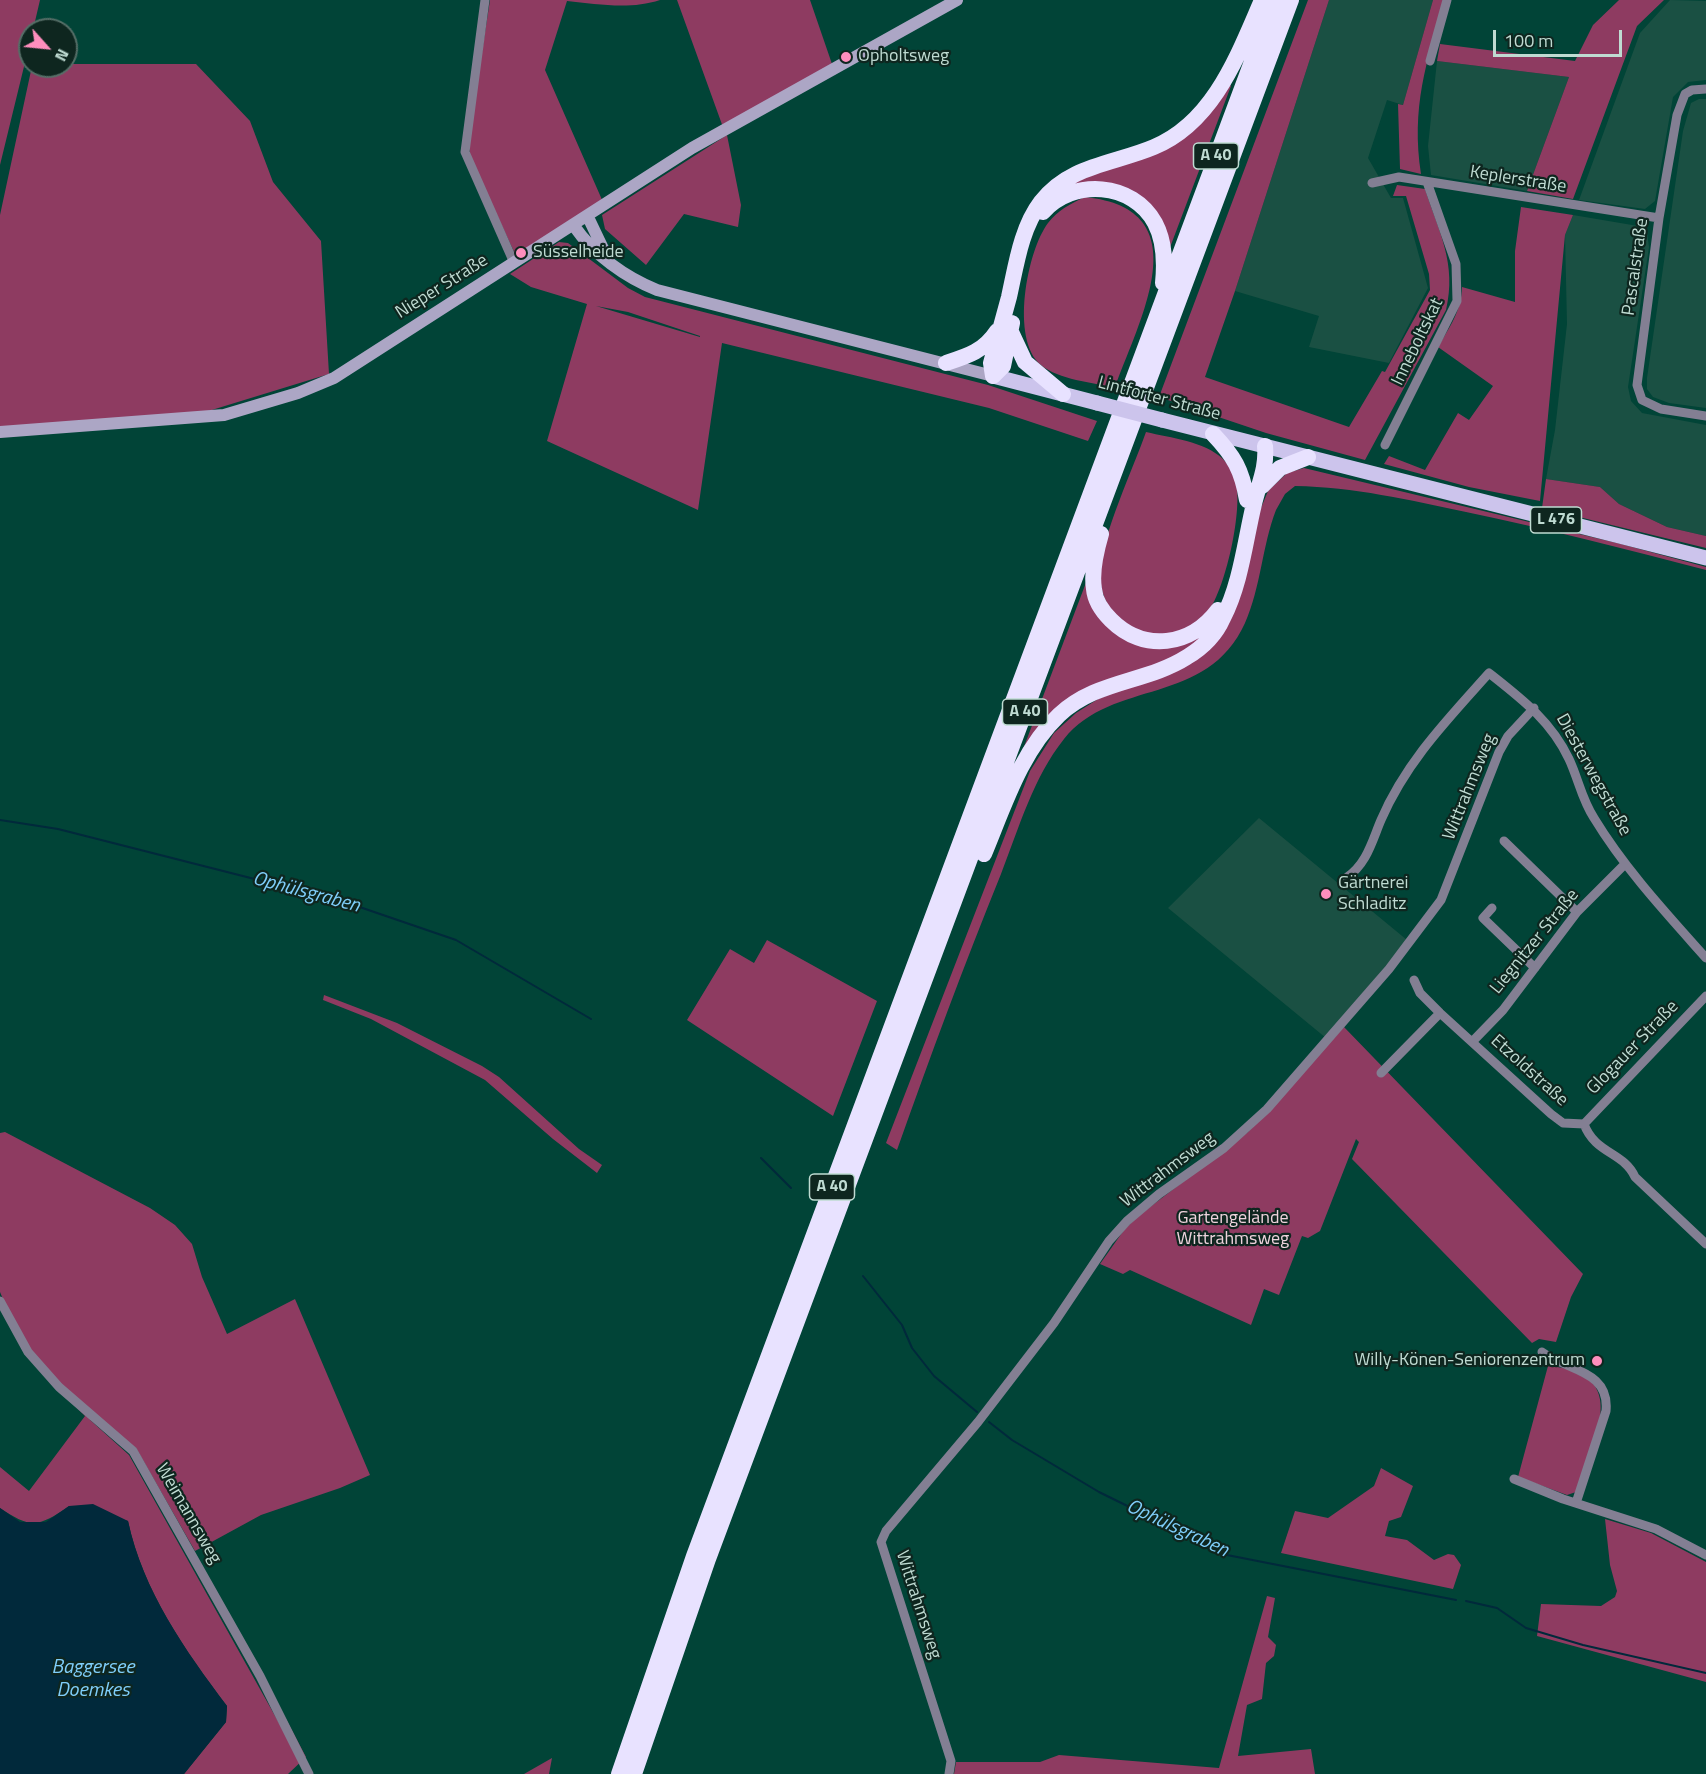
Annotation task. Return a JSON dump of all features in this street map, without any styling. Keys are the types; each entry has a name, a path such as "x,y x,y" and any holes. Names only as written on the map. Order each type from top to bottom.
{"highway":[{"path":"993,376 1003,366 1006,328 1023,240 1040,202 1055,187 1076,172 1154,147 1191,124 1222,83 1263,0"},
{"name":"A 40","path":"619,1774 690,1567 1275,0"},
{"name":"A 40","path":"634,1774 708,1559 1291,0"},
{"path":"946,363 974,354 1006,328 1027,242 1035,225 1045,210 1057,200 1084,190 1102,188 1120,193 1135,200 1155,222 1161,237 1165,264 1158,313"},
{"path":"1006,328 1025,362 1063,394"},
{"path":"1213,434 1227,449 1242,473 1251,500"},
{"path":"1123,449 1116,488 1100,537 1094,568 1094,590 1102,611 1120,629 1138,639 1155,642 1173,641 1191,635 1208,624 1222,603 1230,582 1251,500 1267,463 1265,446"},
{"path":"927,974 943,950 1029,751 1044,731 1073,704 1110,684 1177,662 1201,647 1224,618 1236,583 1251,500 1264,481 1280,468 1308,457"}],"main road":[{"name":"Nieper Straße","path":"0,432 224,415 298,393 334,378 574,226 692,148 942,4 957,0"},
{"name":"Lintforter Straße","path":"588,217 609,261"},
{"name":"Lintforter Straße","path":"574,226 592,249 639,282 657,290 1213,434 1706,558"}],"street":[{"path":"485,0 465,152 514,263"},
{"path":"1430,61 1447,0"},
{"name":"Pascalstraße","path":"1706,90 1692,90 1685,94 1680,103 1659,219 1637,385 1642,400 1651,406 1706,416"},
{"name":"Keplerstraße","path":"1372,183 1399,177 1659,219"},
{"name":"Inneboltskat","path":"1385,445 1457,301 1456,264 1427,182"},
{"name":"Diesterwegstraße","path":"1346,878 1355,872 1370,850 1404,774 1423,747 1489,673 1534,708 1550,727 1569,759 1592,815 1625,864 1706,958"},
{"name":"Wittrahmsweg","path":"949,1774 951,1761 881,1542 886,1531 978,1422 1047,1332 1109,1241 1127,1221 1159,1194 1246,1130 1285,1090 1389,969 1441,900 1498,752 1508,736 1534,708"},
{"path":"1504,842 1577,912"},
{"name":"Liegnitzer Straße","path":"1472,1042 1503,1010 1577,912 1625,864"},
{"path":"1492,908 1483,918 1535,968"},
{"name":"Etzoldstraße","path":"1414,980 1420,993 1440,1013 1551,1114 1563,1123 1584,1124"},
{"name":"Glogauer Straße","path":"1584,1124 1706,996"},
{"path":"1381,1073 1440,1013"},
{"path":"1584,1124 1590,1139 1631,1168 1635,1177 1642,1181 1706,1244"},
{"name":"Weimannsweg","path":"0,1301 28,1352 51,1378 133,1450 249,1657 309,1774"},
{"path":"1542,1352 1560,1364 1573,1367 1596,1379 1604,1390 1607,1401 1606,1411 1576,1503"},
{"path":"1514,1479 1576,1503 1656,1529 1706,1555"}],"shaded area":[{"path":"1329,0 1433,0 1403,105 1387,100 1368,158 1391,198 1403,198 1428,288 1389,363 1309,347 1319,316 1235,291"},
{"path":"1670,0 1706,1 1706,80 1688,82 1673,97 1655,201 1645,209 1579,200 1640,33"},
{"path":"1437,61 1569,77 1527,191 1431,175 1428,146"},
{"path":"1699,99 1706,99 1706,408 1669,403 1653,397 1647,389 1683,131 1691,103"},
{"path":"1573,215 1638,226 1647,232 1649,247 1628,387 1631,401 1642,413 1706,425 1706,536 1667,527 1619,504 1600,487 1546,479 1555,430 1567,324 1565,235"},
{"path":"1259,818 1407,940 1326,1038 1168,908"}],"green space":[{"path":"0,0 40,0 36,18 18,18 18,78 21,78 0,165"},
{"path":"490,0 660,0 625,6 567,1 545,70 603,202 516,256 470,157 469,137"},
{"path":"677,0 810,0 832,64 724,130"},
{"path":"1308,0 1329,0 1205,377 1349,427 1382,371 1385,372 1430,290 1429,274 1406,196 1393,196 1397,185 1425,189 1441,234 1448,263 1449,293 1446,310 1365,460 1266,433 1159,397"},
{"path":"1433,0 1445,0 1426,65 1419,106 1418,150 1421,174 1400,169 1398,104 1403,105"},
{"path":"1619,0 1664,0 1637,26 1573,199 1527,191 1569,77 1437,61 1440,44 1575,61 1593,25"},
{"path":"78,64 196,64 250,121 273,182 321,241 329,374 202,413 0,427 0,215 29,78 78,78"},
{"path":"1229,84 1231,86 1166,258 1166,246 1124,191 1058,189 1138,156"},
{"path":"727,135 741,205 738,227 684,214 646,265 605,229 602,215"},
{"path":"1085,197 1121,206 1142,222 1152,245 1153,272 1147,301 1115,388 1066,377 1048,370 1032,353 1026,336 1025,295 1028,274 1040,236 1056,214"},
{"path":"1521,207 1573,215 1565,235 1540,501 1469,487 1384,464 1389,456 1425,470 1458,413 1469,420 1493,386 1438,347 1457,311 1462,287 1515,302 1515,251"},
{"path":"559,242 568,243 628,288 645,297 988,385 1097,421 1088,441 989,408 722,343 698,510 547,441 587,304 531,287 510,274","holes":["596,306 628,312 700,336 700,337"]},
{"path":"1146,432 1197,444 1215,453 1227,464 1236,483 1237,513 1234,533 1225,574 1218,593 1203,618 1186,629 1169,634 1151,634 1135,629 1121,620 1109,607 1102,591 1100,571 1106,540"},
{"path":"1304,468 1621,544 1706,567 1706,570 1556,532 1424,503 1360,492 1295,486 1285,494 1276,510 1250,609 1245,623 1228,650 1208,668 1184,681 1108,707 1084,720 1064,739 1053,754 1035,787 1021,821 897,1150 886,1143 1030,771 1054,733 1076,713 1098,699 1199,658 1268,491 1287,473"},
{"path":"1546,479 1600,487 1619,504 1667,527 1706,536 1706,548 1542,508"},
{"path":"1090,572 1091,592 1137,645 1210,626 1185,655 1108,682 1022,752"},
{"path":"767,940 877,1001 833,1116 687,1020 730,949 754,963"},
{"path":"324,995 397,1023 499,1077 579,1149 602,1165 597,1173 553,1139 485,1080 371,1019 323,1000"},
{"name":"Gartengelände Wittrahmsweg","path":"1344,1027 1583,1274 1571,1297 1556,1342 1539,1339 1532,1343 1352,1159 1359,1142 1356,1139 1320,1231 1308,1238 1302,1236 1279,1295 1264,1289 1251,1325 1130,1270 1123,1274 1100,1264 1124,1230 1137,1217 1248,1132"},
{"path":"5,1132 150,1208 175,1225 192,1244 202,1277 227,1334 295,1299 370,1475 340,1488 261,1515 195,1551 136,1448 89,1419 129,1455 279,1723 286,1719 306,1757 288,1774 184,1774 226,1722 227,1706 167,1619 144,1572 128,1521 69,1506 50,1518 35,1523 20,1520 0,1508 0,1467 29,1491 85,1416 28,1358 0,1292 0,1133"},
{"path":"1548,1366 1575,1371 1591,1381 1599,1395 1601,1412 1591,1451 1576,1492 1567,1495 1518,1477"},
{"path":"1381,1468 1413,1486 1401,1517 1389,1521 1385,1536 1407,1540 1434,1560 1448,1554 1454,1555 1461,1565 1453,1589 1281,1553 1295,1511 1328,1518 1374,1486"},
{"path":"1605,1519 1651,1533 1706,1562 1706,1682 1537,1636 1541,1604 1601,1606 1615,1597 1617,1591 1610,1565"},
{"path":"1267,1596 1275,1598 1268,1637 1276,1645 1274,1656 1266,1663 1262,1699 1247,1705 1238,1756 1311,1749 1315,1774 954,1774 956,1762 1040,1762 1059,1755 1219,1768"},
{"path":"552,1758 549,1774 524,1774"}],"water":[{"name":"Baggersee Doemkes","path":"93,1504 128,1521 144,1572 155,1596 181,1641 227,1706 226,1722 184,1774 0,1774 0,1508 20,1522 46,1522 69,1506"}],"waterway":[{"name":"Ophülsgraben","path":"0,820 58,829 345,902 456,940 591,1019"},
{"name":"Ophülsgraben","path":"761,1158 791,1188"},
{"name":"Ophülsgraben","path":"863,1276 902,1325 912,1348 934,1376 977,1412"},
{"name":"Ophülsgraben","path":"989,1422 1012,1440 1099,1492 1227,1555 1456,1600"},
{"name":"Ophülsgraben","path":"1466,1601 1497,1608 1526,1628 1583,1645 1706,1673"}],"place":[{"name":"Opholtsweg","path":"846,57"},
{"name":"Süsselheide","path":"521,253"},
{"name":"Gärtnerei Schladitz","path":"1326,894"},
{"name":"Willy-Könen-Seniorenzentrum","path":"1597,1361"}]}
